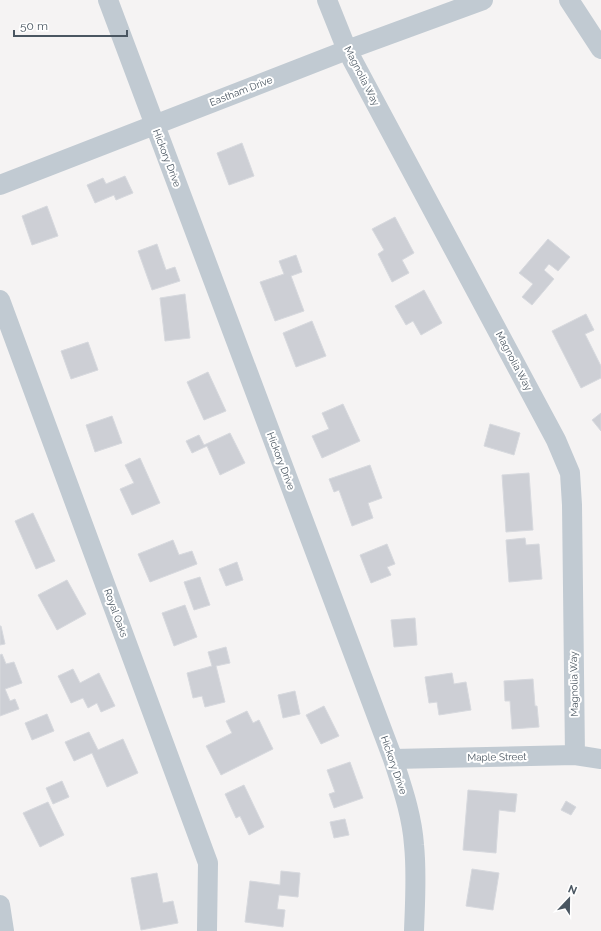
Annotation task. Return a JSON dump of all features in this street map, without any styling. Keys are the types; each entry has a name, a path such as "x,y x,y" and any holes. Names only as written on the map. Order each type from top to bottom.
{"street":[{"name":"Hickory Drive","path":"108,0 393,758 407,806 414,844 414,931"},
{"name":"Magnolia Way","path":"327,0 347,50 556,440 570,473 572,505 575,755"},
{"name":"Eastham Drive","path":"0,185 347,50 483,0"},
{"path":"569,0 601,49"},
{"name":"Royal Oaks","path":"0,300 208,863 207,931"},
{"name":"Maple Street","path":"393,758 575,755 601,759"},
{"path":"0,905 4,931"}],"building":[{"path":"242,143 254,176 229,185 217,153"},
{"path":"125,176 133,193 116,200 114,195 95,203 87,185 103,178 106,184"},
{"path":"47,206 58,236 32,245 22,216"},
{"path":"395,217 414,253 402,260 409,273 392,282 378,254 384,250 372,229"},
{"path":"548,239 570,257 558,271 549,264 544,270 554,279 532,305 522,297 533,284 519,273"},
{"path":"157,244 166,270 175,267 180,281 152,290 138,251"},
{"path":"296,255 302,272 291,276 304,311 275,321 260,282 284,274 279,261"},
{"path":"424,290 442,323 421,335 413,321 406,325 395,306"},
{"path":"185,294 190,338 165,341 160,298"},
{"path":"586,314 594,330 585,334 601,366 601,378 581,388 552,331"},
{"path":"312,321 326,356 296,367 283,333"},
{"path":"88,342 98,370 71,379 61,351"},
{"path":"208,372 226,411 204,420 187,382"},
{"path":"343,404 360,441 322,458 312,436 329,429 322,413"},
{"path":"601,413 601,431 592,420"},
{"path":"112,416 122,443 95,452 86,425"},
{"path":"490,424 520,433 514,455 484,446"},
{"path":"230,433 245,463 220,475 207,446 192,453 186,441 199,435 204,445"},
{"path":"140,458 160,503 132,515 120,489 134,483 125,465"},
{"path":"370,465 382,498 368,503 373,518 352,526 339,490 334,492 329,479"},
{"path":"529,473 533,530 506,532 502,475"},
{"path":"33,513 55,561 36,569 15,521"},
{"path":"525,538 526,545 539,544 542,579 509,582 506,540"},
{"path":"173,540 179,555 192,551 197,564 150,582 138,554"},
{"path":"387,544 395,564 387,567 391,575 371,583 360,555"},
{"path":"237,562 243,580 226,586 219,569"},
{"path":"200,577 210,605 194,610 184,582"},
{"path":"67,580 86,614 57,630 38,595"},
{"path":"185,605 197,637 174,646 162,613"},
{"path":"415,618 417,645 394,647 391,620"},
{"path":"0,626 5,644 0,645"},
{"path":"226,647 230,663 216,666 225,702 205,707 202,696 193,698 187,673 212,666 208,652"},
{"path":"2,654 6,664 14,662 22,683 5,689 10,701 15,699 19,709 0,716 0,655"},
{"path":"73,669 80,683 99,673 115,706 101,712 97,703 88,708 83,698 71,703 58,676"},
{"path":"452,673 454,684 466,682 471,710 439,715 437,702 429,703 425,677"},
{"path":"533,679 535,706 537,706 539,727 512,729 510,701 505,701 504,681"},
{"path":"295,691 300,714 283,718 278,695"},
{"path":"324,706 339,736 321,744 306,715"},
{"path":"247,711 253,723 259,720 273,749 221,775 206,746 232,733 226,721"},
{"path":"47,714 54,731 32,740 25,723"},
{"path":"89,732 98,750 123,739 138,773 107,787 92,753 74,761 65,742"},
{"path":"350,762 363,798 334,808 329,794 335,792 327,770"},
{"path":"62,781 69,797 53,804 46,788"},
{"path":"244,785 264,827 249,835 240,816 236,818 225,794"},
{"path":"468,790 517,794 515,812 499,810 496,853 463,850"},
{"path":"566,801 576,807 571,815 561,810"},
{"path":"48,802 64,835 40,847 23,813"},
{"path":"345,819 349,835 334,838 330,822"},
{"path":"472,869 499,873 493,910 466,906"},
{"path":"281,871 300,873 298,897 279,895 277,909 285,910 283,927 245,922 250,881 280,885"},
{"path":"157,873 163,903 173,901 178,923 141,930 131,878"}]}
